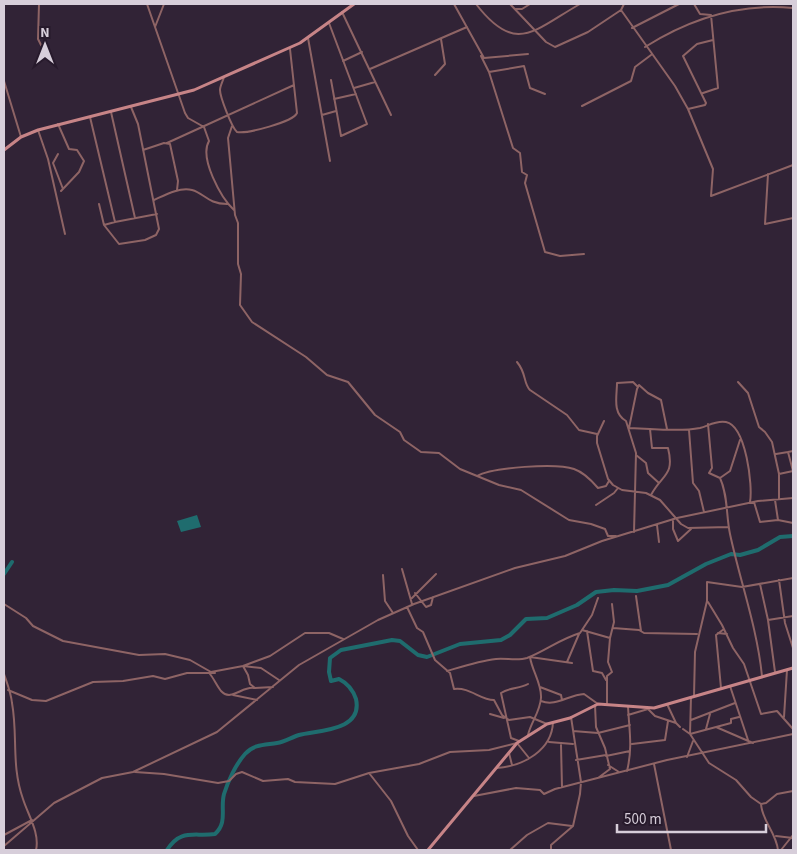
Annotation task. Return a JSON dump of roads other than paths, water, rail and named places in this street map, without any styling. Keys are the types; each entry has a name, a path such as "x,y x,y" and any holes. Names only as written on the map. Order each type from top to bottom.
{"street":[{"path":"39,4 38,40 52,58"},
{"path":"147,4 179,94 177,95"},
{"path":"155,27 164,4"},
{"path":"4,150 21,137 38,130 177,95 224,77 308,38 354,4"},
{"path":"454,4 488,72 513,148 520,153 522,172 527,175 525,183 545,252 550,255 569,257 584,254"},
{"path":"476,4 494,24 505,33 513,36 534,30 580,4"},
{"path":"510,4 546,42 557,46 588,32 621,10 624,4 628,4"},
{"path":"515,9 522,9 530,4"},
{"path":"632,28 680,4"},
{"path":"694,4 700,14 711,15 778,7 793,8"},
{"path":"522,9 522,17"},
{"path":"621,10 651,55 675,86 688,109 713,169 711,196 793,165"},
{"path":"342,12 390,115"},
{"path":"646,47 697,20 711,15"},
{"path":"703,93 718,88 711,15"},
{"path":"329,23 367,124 342,136 331,80"},
{"path":"369,70 466,27"},
{"path":"308,38 330,162"},
{"path":"435,75 445,64 441,39"},
{"path":"688,109 705,105 703,93 683,56 697,44 713,40"},
{"path":"224,77 220,90 232,126 237,132 243,133 292,119 297,113 290,48"},
{"path":"343,60 362,52"},
{"path":"481,56 484,58 528,54"},
{"path":"582,106 631,81 635,67 651,55"},
{"path":"488,72 524,66 530,88 545,94"},
{"path":"4,81 21,137"},
{"path":"354,88 375,82"},
{"path":"143,150 167,143 294,85"},
{"path":"334,99 356,94"},
{"path":"177,95 181,98 188,118 204,127 209,139 207,154 210,170 227,204 235,211"},
{"path":"99,204 104,225 119,244 145,240 156,235 159,229 138,124 131,107"},
{"path":"322,115 336,111"},
{"path":"111,112 135,218"},
{"path":"90,117 115,222"},
{"path":"58,124 69,149 77,150 84,161 79,172 62,190 54,163 58,154"},
{"path":"232,126 228,138 235,211 238,223 238,264 241,274 239,302 243,313 252,322 306,357 327,374 348,382 375,415 400,432 404,440 420,452 439,453 460,469 499,485 521,490 570,520 605,529 608,536 617,537"},
{"path":"38,130 48,159 65,234"},
{"path":"167,143 171,148 175,166 177,191"},
{"path":"768,174 764,224 793,218"},
{"path":"154,200 177,191 194,190 204,198 218,204 227,204"},
{"path":"104,225 157,214"},
{"path":"517,362 524,372 526,386 530,390 567,415 578,430 598,434"},
{"path":"634,532 636,455 629,428 615,404 617,383 633,382 660,399 667,429"},
{"path":"738,382 748,393 759,427 766,432 772,442 779,474 779,499"},
{"path":"629,428 637,386"},
{"path":"604,422 598,434 597,443 609,481 618,488 651,495 664,503 681,524 692,529 728,527"},
{"path":"629,428 689,429 726,422 737,432 752,477 750,503"},
{"path":"708,424 712,468 709,473 720,478 725,491 728,527 735,561 759,648 762,677"},
{"path":"650,428 652,448 668,448 670,461 670,472 651,495"},
{"path":"689,429 693,484 699,491 704,512"},
{"path":"720,478 730,471 740,440"},
{"path":"776,454 793,451"},
{"path":"779,474 793,471 788,452"},
{"path":"636,455 646,463 652,478 659,483"},
{"path":"478,476 517,466 574,469 598,488 606,486 609,481"},
{"path":"596,505 614,493 618,488"},
{"path":"133,772 217,732 299,665 407,606 515,568 565,556 673,519 754,502 793,498"},
{"path":"775,500 778,520"},
{"path":"754,502 760,522 778,520 793,523"},
{"path":"673,519 672,528 678,541 692,529"},
{"path":"657,525 659,542"},
{"path":"402,568 412,598 412,604"},
{"path":"412,598 436,574"},
{"path":"383,575 385,600 393,613"},
{"path":"792,837 780,850 775,836 763,816 761,804 751,797 736,780 715,768 693,742 690,734 694,662 698,634 707,601 707,582 742,587 793,578"},
{"path":"779,580 785,618 793,648"},
{"path":"760,584 768,620 775,673"},
{"path":"415,593 428,607 433,598"},
{"path":"636,596 641,631"},
{"path":"567,662 580,633 592,615 598,598"},
{"path":"707,601 744,664 761,714 777,711 793,729"},
{"path":"4,604 26,618 33,626 63,641 139,655 165,654 190,660 208,672 223,693 257,700"},
{"path":"607,703 607,676 612,672 608,662 610,638 613,628 612,604"},
{"path":"407,606 417,628 423,632 435,660 447,671 454,689 469,690 489,700 494,700 506,719"},
{"path":"768,620 793,616"},
{"path":"613,628 698,634"},
{"path":"721,688 716,635 724,629"},
{"path":"582,630 610,638"},
{"path":"587,631 593,671 602,673 607,682"},
{"path":"718,632 727,634"},
{"path":"8,690 32,700 46,701 93,682 123,681 153,676 165,679 186,673 216,672 243,666 270,656 305,633 329,633 344,639"},
{"path":"530,657 561,639 580,633"},
{"path":"447,671 474,662 530,657 572,663"},
{"path":"528,735 534,718 539,711 541,701 540,687 530,657"},
{"path":"243,666 261,668 280,680"},
{"path":"243,666 250,684 256,688"},
{"path":"628,716 793,668"},
{"path":"785,720 787,670"},
{"path":"208,672 216,672"},
{"path":"4,674 13,704 14,759 22,798 32,821 37,841 36,850"},
{"path":"528,684 523,687 508,688 501,693 511,738 518,742 529,758"},
{"path":"730,686 748,740"},
{"path":"233,695 240,689 272,687"},
{"path":"540,687 561,695 562,700"},
{"path":"541,701 553,704 584,694 596,704 598,733 609,772 600,775 598,778"},
{"path":"428,850 518,742 546,724 571,717 596,704 607,703 650,709 655,716 676,723"},
{"path":"692,720 735,703"},
{"path":"667,704 676,723 690,734"},
{"path":"626,771 631,750 628,706"},
{"path":"490,714 506,719 534,718 546,724"},
{"path":"706,729 710,714"},
{"path":"551,850 551,845 573,826 581,782 576,760 571,717"},
{"path":"690,734 732,723 731,719 739,717"},
{"path":"631,744 665,740 668,721"},
{"path":"497,768 529,758 544,749 549,742 553,722"},
{"path":"573,731 598,733 614,727 630,725"},
{"path":"716,727 753,743"},
{"path":"474,796 516,788 540,790 544,794 548,794 562,787 620,772 793,734"},
{"path":"4,846 54,803 102,778 133,772 161,773 218,783 229,782 236,774 242,772 263,781 288,779 295,782 332,784 369,773 419,764 450,752 489,750 518,742"},
{"path":"549,742 559,742 561,745 574,744"},
{"path":"687,757 693,742"},
{"path":"561,745 562,787"},
{"path":"576,760 631,750"},
{"path":"509,753 512,764"},
{"path":"654,764 671,850"},
{"path":"608,765 620,772"},
{"path":"369,773 393,805 408,836 418,850"},
{"path":"761,804 766,803 776,794 793,791"},
{"path":"4,835 32,821"},
{"path":"510,850 527,835 548,823 573,826"},
{"path":"775,836 792,837"}],"waterway":[{"path":"167,850 172,843 183,836 215,834 223,820 223,800 230,778 248,751 299,735 338,727 353,717 356,710 356,699 353,693 339,679 331,681 329,672 330,658 341,650 392,640 400,641 418,655 427,657 460,644 501,640 510,635 526,619 547,618 577,605 596,592 614,590 637,591 668,585 706,564 731,554 740,555 758,550 780,537 793,536"},
{"path":"4,574 12,562"}]}
